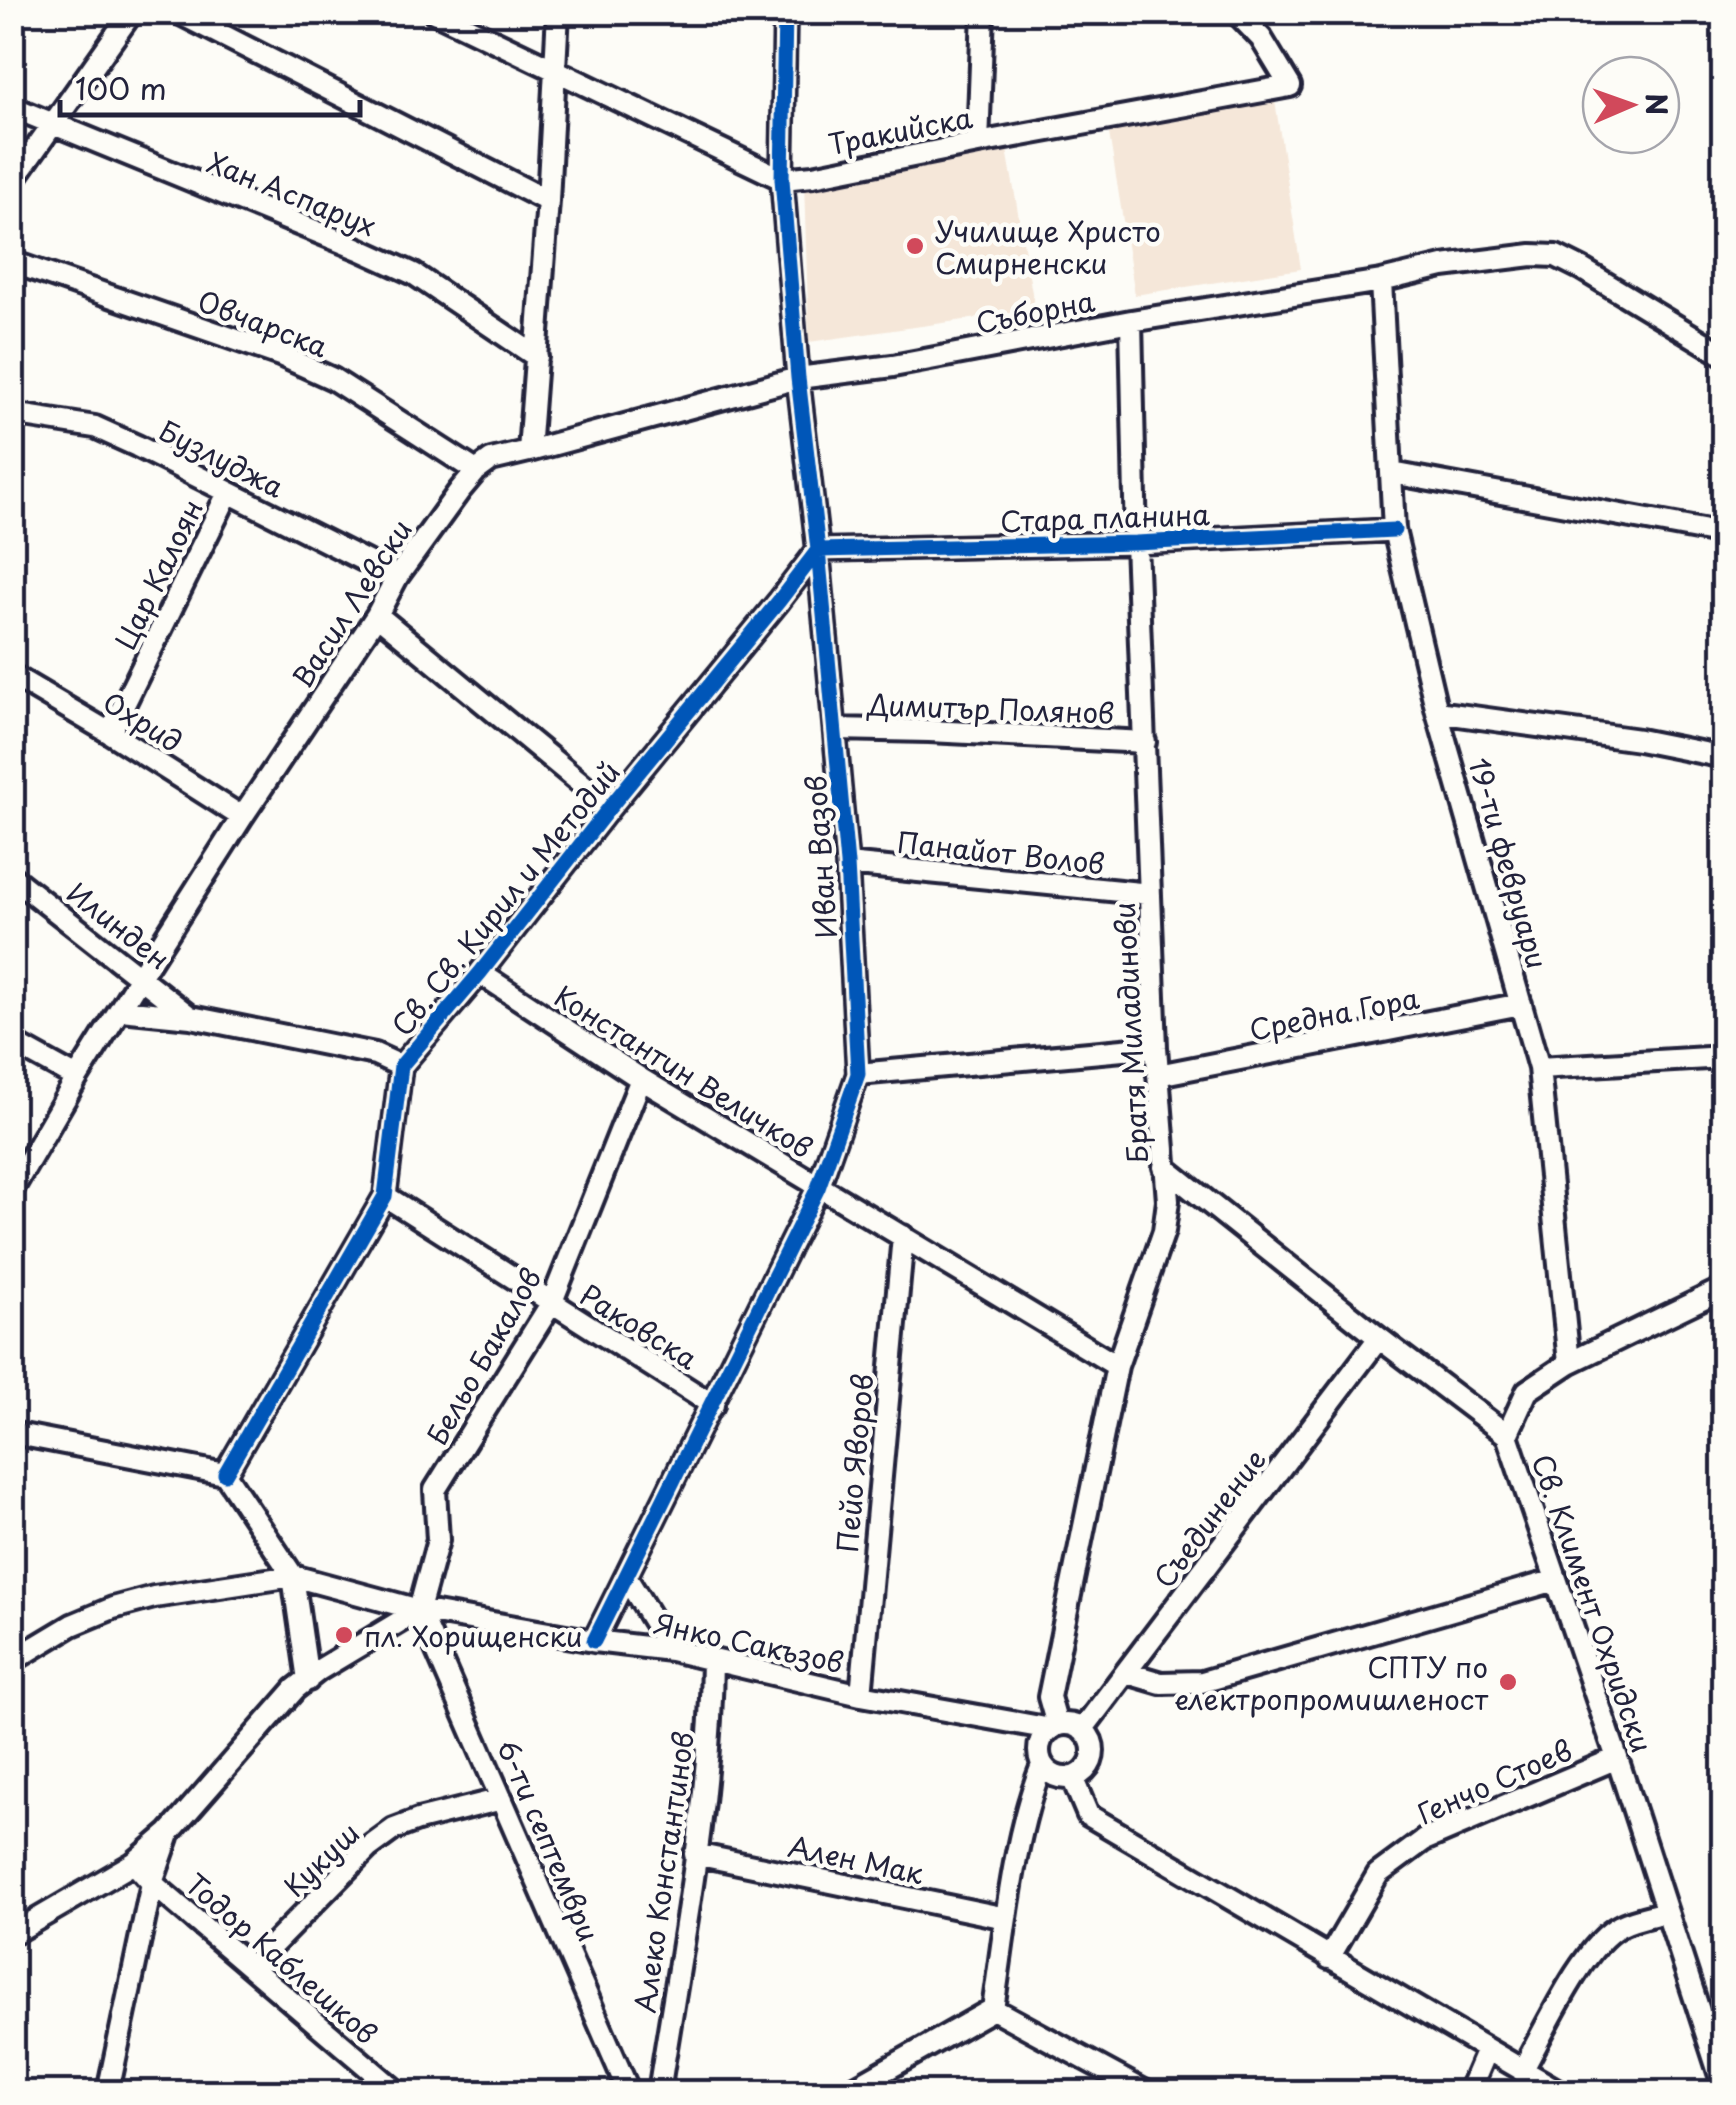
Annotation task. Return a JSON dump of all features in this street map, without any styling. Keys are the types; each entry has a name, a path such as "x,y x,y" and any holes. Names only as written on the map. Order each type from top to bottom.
{"street":[{"path":"12,182 132,12"},
{"path":"177,12 548,201"},
{"path":"434,12 782,179"},
{"path":"476,471 491,460 529,451 558,12"},
{"name":"Иван Вазов","path":"594,1641 818,1188 858,1074 847,864 782,179 785,12"},
{"path":"978,142 983,12"},
{"name":"Тракийска","path":"782,179 1290,86 1261,38 1236,12"},
{"name":"Хан Аспарух","path":"12,107 414,274 537,357"},
{"name":"Съборна","path":"529,451 798,378 893,366 1131,321 1381,281 1444,266 1532,254 1556,256 1724,355"},
{"name":"Овчарска","path":"12,262 280,355 333,379 476,471"},
{"name":"19-ти февруари","path":"1381,281 1394,530 1437,712 1539,1068 1570,1363"},
{"name":"Братя Миладинови","path":"1054,1727 1049,1697 1118,1366 1164,1231 1168,1201 1156,1048 1131,321"},
{"name":"Бузлуджа","path":"12,414 95,427 397,577"},
{"name":"Васил Левски","path":"12,1190 77,1078 242,817 377,615 397,577 476,471"},
{"path":"1392,473 1724,534"},
{"name":"Цар Калоян","path":"110,733 228,494"},
{"name":"Стара планина","path":"818,550 1136,542 1394,530"},
{"name":"Св. Св. Кирил и Методий","path":"225,1474 385,1196 401,1066 818,550"},
{"path":"377,615 610,807"},
{"name":"Охрид","path":"12,675 242,817"},
{"path":"1437,712 1639,740 1724,757"},
{"name":"Димитър Полянов","path":"835,730 1144,742"},
{"name":"Панайот Волов","path":"847,864 1150,894"},
{"name":"Илинден","path":"12,878 191,1017"},
{"name":"Константин Величков","path":"480,973 641,1079 1118,1366"},
{"name":"Средна Гора","path":"1158,1076 1521,1004"},
{"name":"Илинден","path":"121,1010 191,1017 374,1054 401,1066"},
{"path":"12,1042 77,1078"},
{"path":"858,1074 1156,1048"},
{"path":"1539,1068 1724,1058"},
{"name":"Бельо Бакалов","path":"419,1610 438,1540 436,1490 551,1304 641,1079"},
{"name":"Св. Климент Охридски","path":"1164,1167 1507,1435 1724,2088"},
{"name":"Раковска","path":"385,1196 713,1405"},
{"name":"Пейо Яворов","path":"861,1694 903,1236"},
{"path":"1507,1435 1528,1391 1570,1363 1724,1288"},
{"name":"Съединение","path":"1082,1730 1379,1338"},
{"path":"12,1433 225,1474 293,1576 308,1680"},
{"path":"12,1661 72,1625 114,1608 154,1597 293,1576"},
{"name":"Янко Сакъзов","path":"293,1576 419,1610 594,1641 671,1650 861,1694 1054,1727"},
{"path":"626,1577 671,1650"},
{"path":"1127,1672 1162,1683 1202,1682 1556,1580"},
{"path":"12,1934 134,1862 169,1833 296,1690 319,1670 419,1610"},
{"name":"6-ти септември","path":"419,1610 629,2092"},
{"name":"Алеко Константинов","path":"659,2092 712,1720 712,1659"},
{"path":"1069,1724 1082,1730 1092,1750 1083,1772 1061,1778 1050,1773 1042,1765 1040,1742 1054,1727 1069,1724"},
{"name":"Генчо Стоев","path":"1329,1958 1378,1874 1424,1840 1617,1758"},
{"path":"993,2009 1029,1798 1042,1765"},
{"path":"1072,1777 1088,1815 1560,2092"},
{"name":"Кукуш","path":"251,1967 368,1848 394,1829 502,1799"},
{"path":"108,2092 152,1882 169,1833"},
{"name":"Ален Мак","path":"695,1854 1006,1918"},
{"name":"Тодор Каблешков","path":"134,1862 152,1882 397,2092"},
{"path":"1522,2071 1584,1959 1601,1940 1618,1927 1666,1912"},
{"path":"847,2092 993,2009"},
{"path":"993,2009 1146,2092"},
{"path":"1468,2092 1487,2050"}],"shaded area":[{"path":"1275,101 1301,269 1135,295 1108,127"},
{"name":"Училище Христо Смирненски","path":"1007,149 1035,310 809,342 804,183"}],"cycle path":[{"path":"594,1641 818,1188 858,1074 847,864 782,179 785,12"},
{"path":"225,1474 385,1196 401,1066 818,550 1136,543 1394,530"}],"place":[{"name":"Училище Христо Смирненски","path":"915,246"},
{"name":"пл. Хорищенски","path":"344,1635"},
{"name":"СПТУ по електропромишленост","path":"1508,1682"}]}
